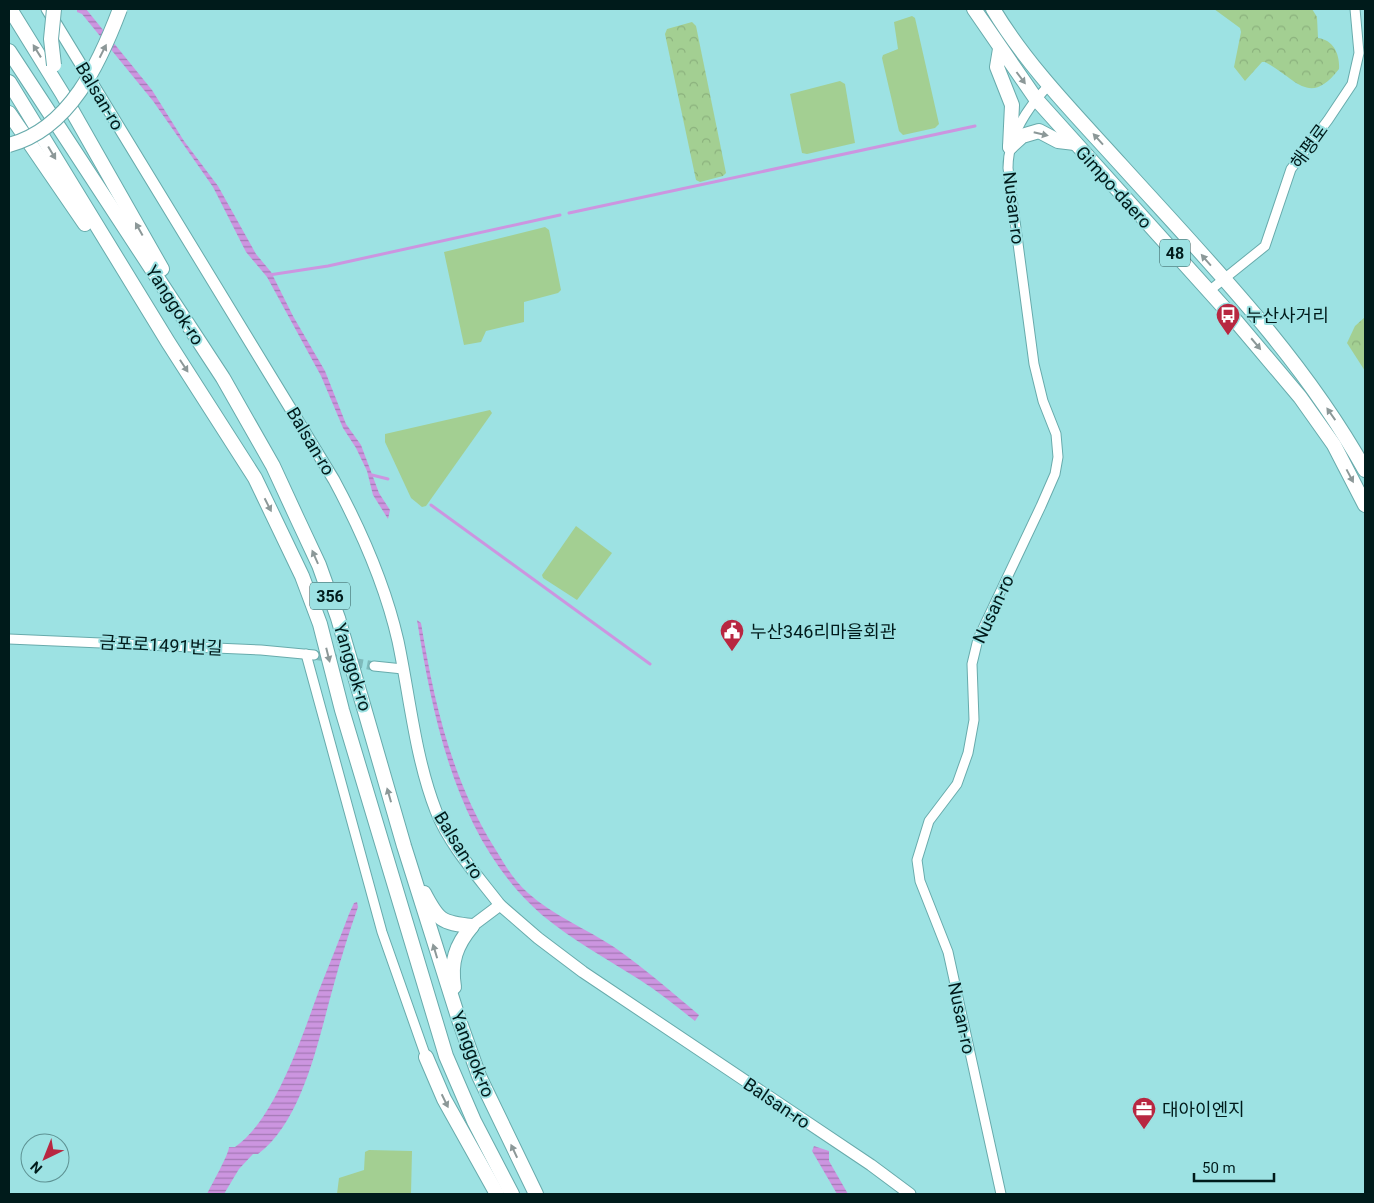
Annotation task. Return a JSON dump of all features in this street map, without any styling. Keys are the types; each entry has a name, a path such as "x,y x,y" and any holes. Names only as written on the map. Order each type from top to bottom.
{"main road":[{"path":"10,9 62,93 223,378"},
{"path":"54,9 50,39 54,65 62,93"},
{"path":"9,145 40,130 74,98 105,48 120,9"},
{"name":"Gimpo-daero","path":"974,9 1000,49 1036,98 1209,291 1300,397 1334,445 1365,505"},
{"name":"Gimpo-daero","path":"993,9 1004,28 1049,85 1224,280 1299,370 1334,417 1365,470"},
{"path":"1000,49 997,67 1012,105 1010,147"},
{"name":"Yanggok-ro","path":"9,51 223,378 273,466 319,565 341,627 404,846 458,1017 479,1076 536,1194"},
{"name":"Yanggok-ro","path":"9,82 168,342 255,478 302,576 320,624 342,710 446,1056 474,1121 512,1194"},
{"path":"9,113 168,342"},
{"path":"1010,147 1022,136 1039,131 1058,142 1075,143"},
{"path":"1166,243 1180,230"},
{"path":"404,846 435,914 441,920 450,924 472,926"},
{"path":"458,1017 452,971 454,955 462,938 472,926"},
{"path":"426,1057 444,1099 497,1194"}],"street":[{"name":"Balsan-ro","path":"46,9 334,480 366,541 389,609 404,669 420,754 436,811 454,844 500,905 538,938 583,972 871,1165 910,1194"},
{"name":"해평로","path":"1209,291 1266,246 1291,168 1328,120 1352,84 1359,54 1355,9"},
{"name":"Nusan-ro","path":"1001,1194 948,952 920,881 917,860 929,820 957,784 968,754 974,720 972,664 978,638 1041,506 1055,474 1058,457 1057,440 1043,401 1034,364 1008,168 1010,147 1036,98 1049,85"},
{"name":"금포로1491번길","path":"9,639 261,650 310,655 382,932 426,1057"},
{"path":"374,666 404,669"},
{"path":"472,926 500,905"}],"green space":[{"path":"1214,9 1312,9 1317,17 1318,38 1324,39 1335,49 1339,69 1328,81 1319,87 1311,88 1294,82 1276,68 1262,62 1245,81 1234,67 1241,32 1240,28"},
{"path":"912,16 915,18 939,124 935,128 903,135 899,131 882,58 883,55 898,49 894,22"},
{"path":"692,22 696,26 726,173 723,176 700,182 696,180 665,34 667,29"},
{"path":"840,81 845,84 855,143 807,154 802,153 790,94"},
{"path":"545,227 549,230 561,290 558,293 524,302 524,322 486,331 481,342 464,345 444,252"},
{"path":"1365,317 1365,371 1347,343 1355,326"},
{"path":"490,410 492,413 426,506 422,507 411,498 385,442 385,434"},
{"path":"576,526 612,553 577,600 543,578 542,575"},
{"path":"369,1150 412,1151 411,1194 337,1194 339,1178 364,1170 365,1152"}],"shaded area":[{"path":"77,9 86,9 152,90 184,141 218,186 256,254 271,272 293,316 325,371 346,424 361,445 379,493 390,510 388,519 373,495 367,471 356,448 343,428 321,376 267,277 246,252 213,187 153,101 82,14 77,12"},
{"path":"417,620 421,623 438,710 455,767 479,821 509,871 518,883 538,901 614,947 658,980 699,1015 695,1021 647,985 553,924 513,886 489,853 470,817 454,779 432,700"},
{"path":"357,902 358,907 339,965 308,1076 298,1099 274,1139 258,1154 253,1154 239,1169 224,1194 207,1194 229,1147 235,1147 249,1135 262,1118 285,1077 349,914 354,903"},
{"path":"814,1146 829,1151 829,1161 848,1194 837,1194 812,1151"}],"waterway":[{"path":"569,213 975,126"},
{"path":"269,275 328,266 560,215"},
{"path":"372,475 388,479"},
{"path":"431,505 650,664"}],"tunnel":[{"path":"314,655 374,666"}],"place":[{"name":"누산사거리","path":"1228,336"},
{"name":"누산346리마을회관","path":"732,652"},
{"name":"대아이엔지","path":"1144,1130"}]}
